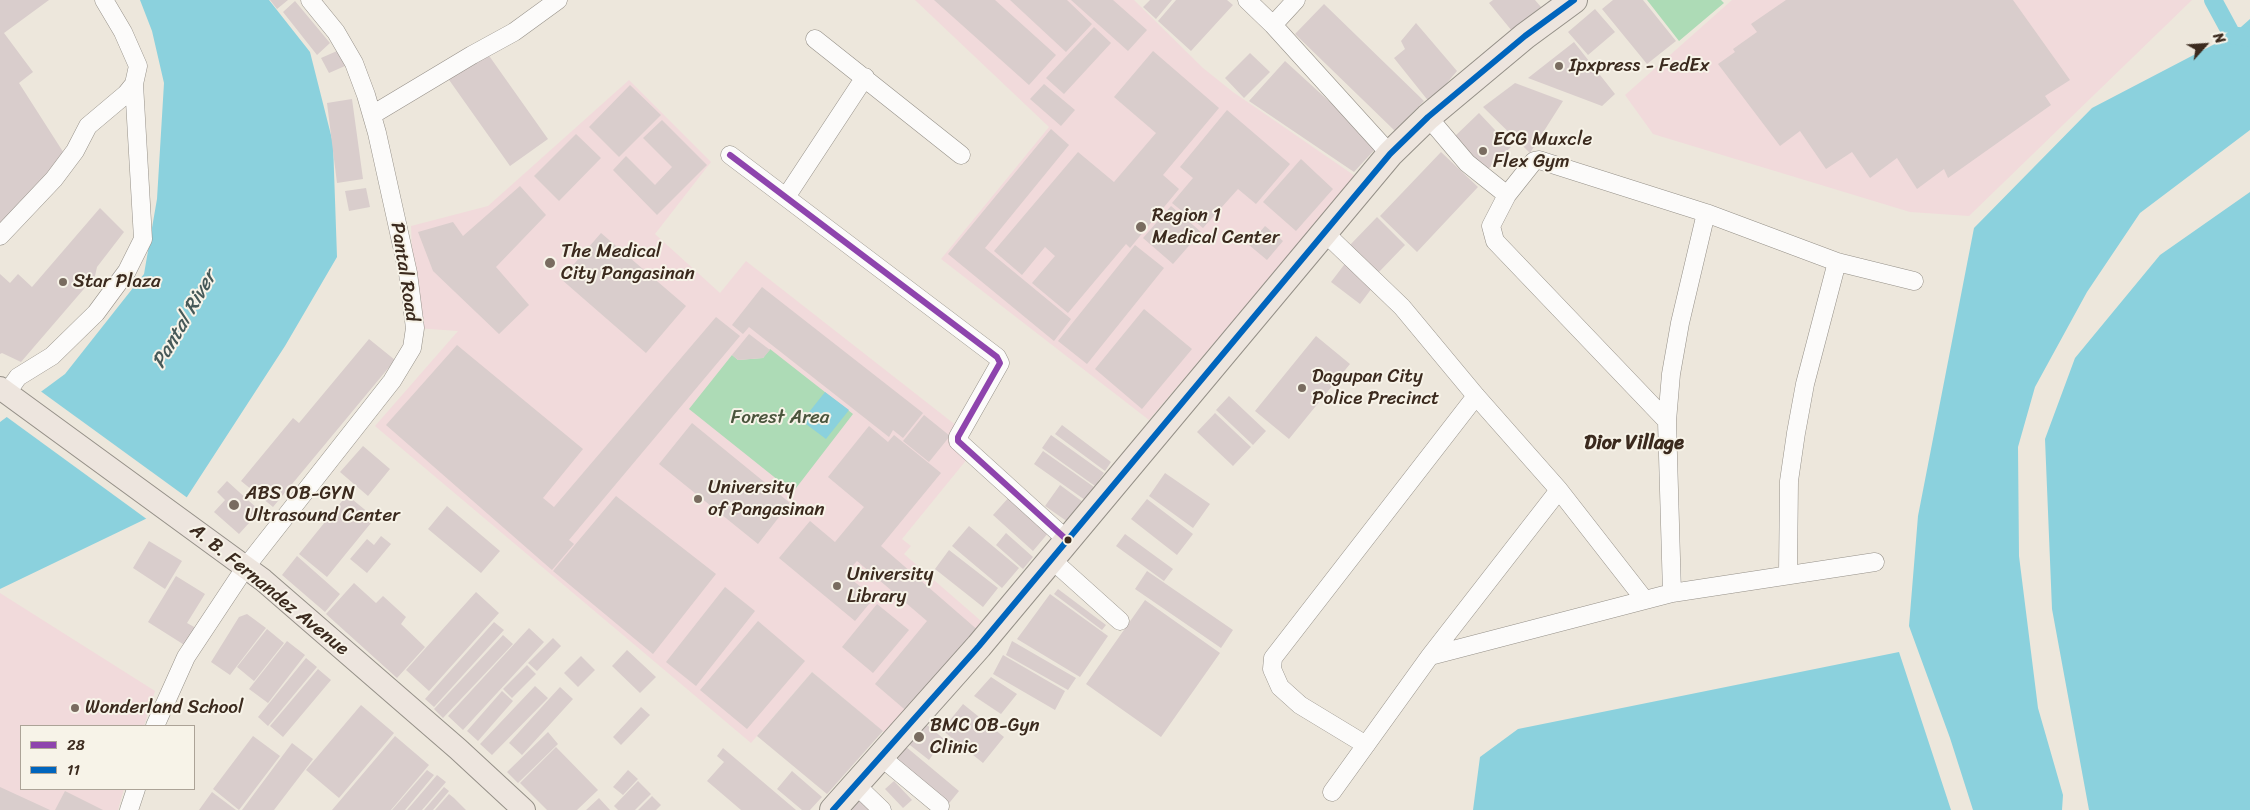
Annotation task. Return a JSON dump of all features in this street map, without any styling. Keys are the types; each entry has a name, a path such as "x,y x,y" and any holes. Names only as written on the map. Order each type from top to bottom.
{"highway":[{"path":"833,810 979,646 1390,154 1428,117 1525,36 1574,0"}],"main road":[{"name":"A. B. Fernandez Avenue","path":"6,393 229,553 245,568 263,580 458,748 524,810"}],"street":[{"path":"6,393 18,377 52,356 96,313 127,271 143,239 134,84 138,66 123,32 104,0"},
{"name":"Pantal Road","path":"155,725 186,657 245,568 392,380 412,348 415,328 408,274 372,115 354,63 336,32 310,0"},
{"path":"372,115 514,32 558,0"},
{"path":"1247,0 1273,25 1390,154"},
{"path":"1273,25 1296,0"},
{"path":"815,39 961,154"},
{"path":"786,197 865,77"},
{"path":"0,236 54,179 75,151 88,126 126,94 134,84"},
{"path":"1428,117 1467,163 1507,195"},
{"path":"730,155 997,357 1000,363 958,437 958,441 1059,550 1120,621"},
{"path":"1667,421 1495,241 1491,226 1507,195 1529,164 1539,160 1706,213 1837,262 1914,281"},
{"path":"1672,593 1667,421 1671,374 1680,323 1706,213"},
{"path":"1325,233 1402,307 1476,396 1559,490 1644,599"},
{"path":"1788,574 1789,480 1796,433 1805,384 1837,262"},
{"path":"1366,745 1300,705 1280,687 1272,668 1273,658 1476,396"},
{"path":"1332,792 1430,656 1559,490"},
{"path":"1430,656 1672,593 1875,562"},
{"path":"880,759 935,808"},
{"path":"856,785 882,810"},
{"path":"129,810 136,790"}],"shaded area":[{"name":"Region 1 Medical Center","path":"915,0 1134,0 1203,68 1233,92 1355,176 1149,420 941,259 1049,127"},
{"path":"1732,0 2192,0 1969,216 1910,212 1653,134 1625,95"},
{"name":"University of Pangasinan","path":"629,80 711,162 655,234 720,293 746,261 962,430 968,458 902,539 911,546 904,554 988,627 892,739 812,672 751,743 375,426 458,331 415,328 411,226 488,206"},
{"name":"Wonderland School","path":"0,593 155,691 144,725 20,725 20,790 124,790 118,810 0,810"}],"green space":[{"path":"1647,0 1721,0 1724,3 1679,41"},
{"name":"Forest Area","path":"770,349 853,414 793,492 689,409 732,355 738,360 763,358"}],"water":[{"name":"Pantal River","path":"140,0 269,0 310,52 333,143 337,257 285,346 185,500 0,589 0,422 65,374 144,274 157,199 164,83 152,31"},
{"path":"2250,19 2250,130 2140,213 2087,292 2035,387 2018,447 2019,556 2038,708 2063,795 2062,810 1973,810 1950,738 1909,626 1918,516 1974,228 2092,108 2232,35"},
{"path":"2250,192 2250,810 2089,810 2052,609 2045,439 2075,358 2160,255"},
{"path":"825,392 849,410 826,439 802,421"},
{"path":"1899,652 1951,810 1473,810 1480,757 1518,729"}],"pier":[{"path":"39,390 189,499 148,520 4,415"}],"building":[{"path":"0,0 49,0 4,33 33,72 19,83 67,158 0,228"},
{"path":"270,0 288,0 277,9"},
{"path":"934,0 995,0 1056,55 1029,85"},
{"path":"1010,0 1067,0 1092,24 1066,52"},
{"path":"1071,0 1113,0 1147,30 1128,51"},
{"path":"1150,0 1172,0 1156,19 1143,7"},
{"path":"1176,0 1227,0 1233,5 1191,51 1158,21"},
{"path":"1493,0 1535,0 1541,7 1512,31 1489,3"},
{"path":"1613,0 1643,0 1676,41 1647,64 1602,9"},
{"path":"1786,0 2013,0 2070,80 2045,96 2051,105 1948,178 1944,169 1917,189 1897,158 1870,178 1852,152 1826,169 1800,131 1780,146 1718,64 1735,52 1733,49 1757,32 1751,24"},
{"path":"295,1 330,43 317,55 283,12"},
{"path":"1324,4 1424,101 1395,131 1295,34"},
{"path":"1595,9 1615,32 1588,55 1568,32"},
{"path":"1416,23 1457,71 1430,103 1394,58 1405,49 1401,41"},
{"path":"1094,27 1111,43 1064,94 1046,78"},
{"path":"1574,42 1615,94 1602,106 1528,78"},
{"path":"485,50 548,139 510,166 447,77"},
{"path":"337,51 345,66 329,73 321,58"},
{"path":"1153,51 1219,108 1163,175 1179,189 1130,248 1126,244 1068,313 1032,283 1055,256 1045,247 1022,275 994,251 1078,152 1114,182 1156,133 1114,97"},
{"path":"1250,53 1270,72 1244,98 1225,78"},
{"path":"1285,61 1378,146 1354,172 1249,101"},
{"path":"1515,83 1563,101 1530,153 1483,107"},
{"path":"1044,84 1075,110 1061,126 1030,99"},
{"path":"630,85 661,115 619,157 589,127"},
{"path":"352,99 363,179 337,183 327,103"},
{"path":"1227,110 1290,164 1256,204 1238,189 1203,228 1172,203 1193,178 1180,167"},
{"path":"1479,113 1511,147 1485,172 1453,138"},
{"path":"662,120 707,165 657,215 613,170 626,156 655,185 672,167 643,138"},
{"path":"1051,129 1069,145 985,248 1071,319 1054,341 948,254"},
{"path":"576,134 601,158 559,201 534,176"},
{"path":"1441,152 1478,187 1417,252 1380,216"},
{"path":"1301,159 1333,189 1296,231 1263,202"},
{"path":"520,186 546,215 496,267 529,305 499,334 433,271 418,232 453,222 463,236"},
{"path":"366,188 370,207 349,211 345,191"},
{"path":"1171,206 1201,232 1173,264 1143,238"},
{"name":"Star Plaza","path":"100,208 124,232 97,267 95,276 21,362 2,353 0,354 0,274 10,283 18,274 32,287"},
{"path":"1377,217 1405,245 1378,273 1350,245"},
{"path":"1265,226 1283,241 1267,260 1249,245"},
{"path":"601,233 686,306 646,353 561,279"},
{"path":"1135,245 1164,268 1087,364 1058,341"},
{"path":"1347,261 1375,284 1360,304 1331,282"},
{"path":"762,287 923,413 903,438 893,430 889,437 749,327 743,334 732,325"},
{"path":"1144,309 1192,349 1142,409 1095,369"},
{"path":"716,317 740,336 569,540 574,544 552,570 386,425 457,345 583,449 543,498 554,507"},
{"path":"749,334 770,350 763,358 738,360 732,355"},
{"name":"Dagupan City Police Precinct","path":"1316,336 1350,364 1289,439 1255,411"},
{"path":"369,339 395,360 273,507 241,481 293,418 299,423"},
{"path":"1229,396 1266,431 1253,445 1216,410"},
{"path":"1215,413 1251,447 1233,466 1197,432"},
{"path":"924,415 950,436 929,462 903,441"},
{"path":"692,423 790,503 758,544 659,464"},
{"path":"1062,425 1111,462 1105,471 1055,434"},
{"path":"869,426 888,442 894,435 941,473 881,546 980,632 910,714 875,684 927,621 857,561 845,574 874,598 855,621 779,558 810,521 835,542 864,507 828,477"},
{"path":"1051,435 1104,473 1095,486 1042,448"},
{"path":"363,446 390,469 368,496 340,472"},
{"path":"1043,451 1094,487 1085,500 1034,464"},
{"path":"1165,473 1210,504 1193,528 1149,496"},
{"path":"227,481 260,511 239,534 214,512 225,500 217,492"},
{"path":"1060,485 1083,502 1068,522 1045,506"},
{"path":"347,495 375,518 327,577 299,554"},
{"path":"616,496 716,574 653,654 553,571"},
{"path":"1010,496 1049,532 1033,551 993,515"},
{"path":"1147,499 1193,534 1177,555 1131,519"},
{"path":"447,506 500,551 481,573 428,529"},
{"path":"969,526 1019,568 1002,588 952,546"},
{"path":"1006,533 1033,557 1023,569 996,545"},
{"path":"1125,534 1173,569 1164,581 1116,546"},
{"path":"381,536 391,544 367,573 350,559 367,539 374,545"},
{"path":"149,541 182,561 165,589 133,568"},
{"path":"949,550 998,588 983,607 935,569"},
{"path":"297,556 340,594 325,612 282,575"},
{"path":"1147,571 1233,630 1221,648 1135,589"},
{"path":"176,576 205,594 187,623 196,628 186,646 148,622"},
{"path":"354,583 376,603 383,596 406,617 401,624 425,647 397,678 326,614"},
{"path":"725,587 755,611 696,686 666,662"},
{"path":"1058,589 1106,625 1102,630 1054,594"},
{"path":"476,592 499,613 429,691 406,670"},
{"path":"1050,594 1108,636 1080,677 1017,639"},
{"path":"1145,600 1220,653 1161,737 1086,684"},
{"path":"877,604 909,630 873,673 842,647"},
{"path":"247,614 266,628 230,675 211,662 239,617"},
{"path":"758,621 805,661 747,729 700,690"},
{"path":"494,622 504,630 434,707 425,699"},
{"path":"529,628 544,642 463,730 448,716"},
{"path":"267,629 284,643 254,681 237,667"},
{"path":"503,635 513,644 443,718 434,709"},
{"path":"553,638 561,646 537,671 528,663"},
{"path":"287,641 305,655 268,703 249,689"},
{"path":"1012,641 1076,678 1068,690 1006,655"},
{"path":"627,650 656,677 640,693 612,666"},
{"path":"1003,655 1065,691 1055,710 993,674"},
{"path":"581,656 595,670 578,687 564,673"},
{"path":"306,658 317,667 268,726 258,717"},
{"path":"527,665 536,674 512,698 503,689"},
{"path":"318,669 331,680 283,737 270,726"},
{"path":"812,672 883,731 827,794 757,736"},
{"path":"991,677 1017,694 1001,714 974,696"},
{"path":"535,686 548,698 492,755 480,744"},
{"path":"560,687 573,699 522,755 509,743"},
{"path":"502,691 513,701 478,741 467,731"},
{"path":"963,704 1004,737 983,763 942,730"},
{"path":"361,705 394,733 339,798 306,770"},
{"path":"641,707 650,715 621,745 613,737"},
{"path":"922,721 944,739 929,760 906,742"},
{"path":"548,732 558,744 518,783 507,772"},
{"path":"253,736 280,756 239,810 213,789"},
{"path":"395,736 429,765 391,810 332,810"},
{"path":"292,743 313,759 274,810 242,810"},
{"path":"905,746 959,791 946,807 892,761"},
{"path":"556,747 598,790 577,810 547,810 520,783"},
{"path":"723,748 796,810 741,810 707,781 724,762 717,756"},
{"path":"427,770 434,775 405,810 392,810"},
{"path":"628,770 638,779 623,795 613,787"},
{"path":"792,771 822,797 810,810 802,810 777,789"},
{"path":"437,775 446,782 422,810 407,810"},
{"path":"638,781 651,794 635,810 618,810 614,806"},
{"path":"894,781 912,800 903,808 885,789"},
{"path":"0,787 50,810 0,810"},
{"path":"444,787 449,791 433,810 424,810"},
{"path":"65,791 103,810 55,810"},
{"path":"212,792 236,810 199,810"},
{"path":"449,794 454,798 466,810 435,810"},
{"path":"652,796 661,805 656,810 638,810"},
{"path":"864,796 879,810 851,809"},
{"path":"599,798 610,810 586,810"}],"waterway":[{"path":"2213,0 2232,35 2250,38"}],"transit line":[{"name":"11","path":"833,810 979,646 1390,154 1428,117 1525,36 1574,0"},
{"name":"28","path":"730,155 997,357 1000,363 958,437 958,441 1067,540"}],"place":[{"name":"Ipxpress - FedEx","path":"1559,66"},
{"name":"ECG Muxcle Flex Gym","path":"1483,151"},
{"name":"Region 1 Medical Center","path":"1141,227"},
{"name":"The Medical City Pangasinan","path":"550,263"},
{"name":"Star Plaza","path":"63,282"},
{"name":"Dagupan City Police Precinct","path":"1302,388"},
{"name":"University of Pangasinan","path":"698,499"},
{"name":"ABS OB-GYN Ultrasound Center","path":"234,505"},
{"name":"University Library","path":"837,586"},
{"name":"Wonderland School","path":"75,708"},
{"name":"BMC OB-Gyn Clinic","path":"919,737"}],"district":[{"name":"Dior Village","path":"1634,444"}]}
